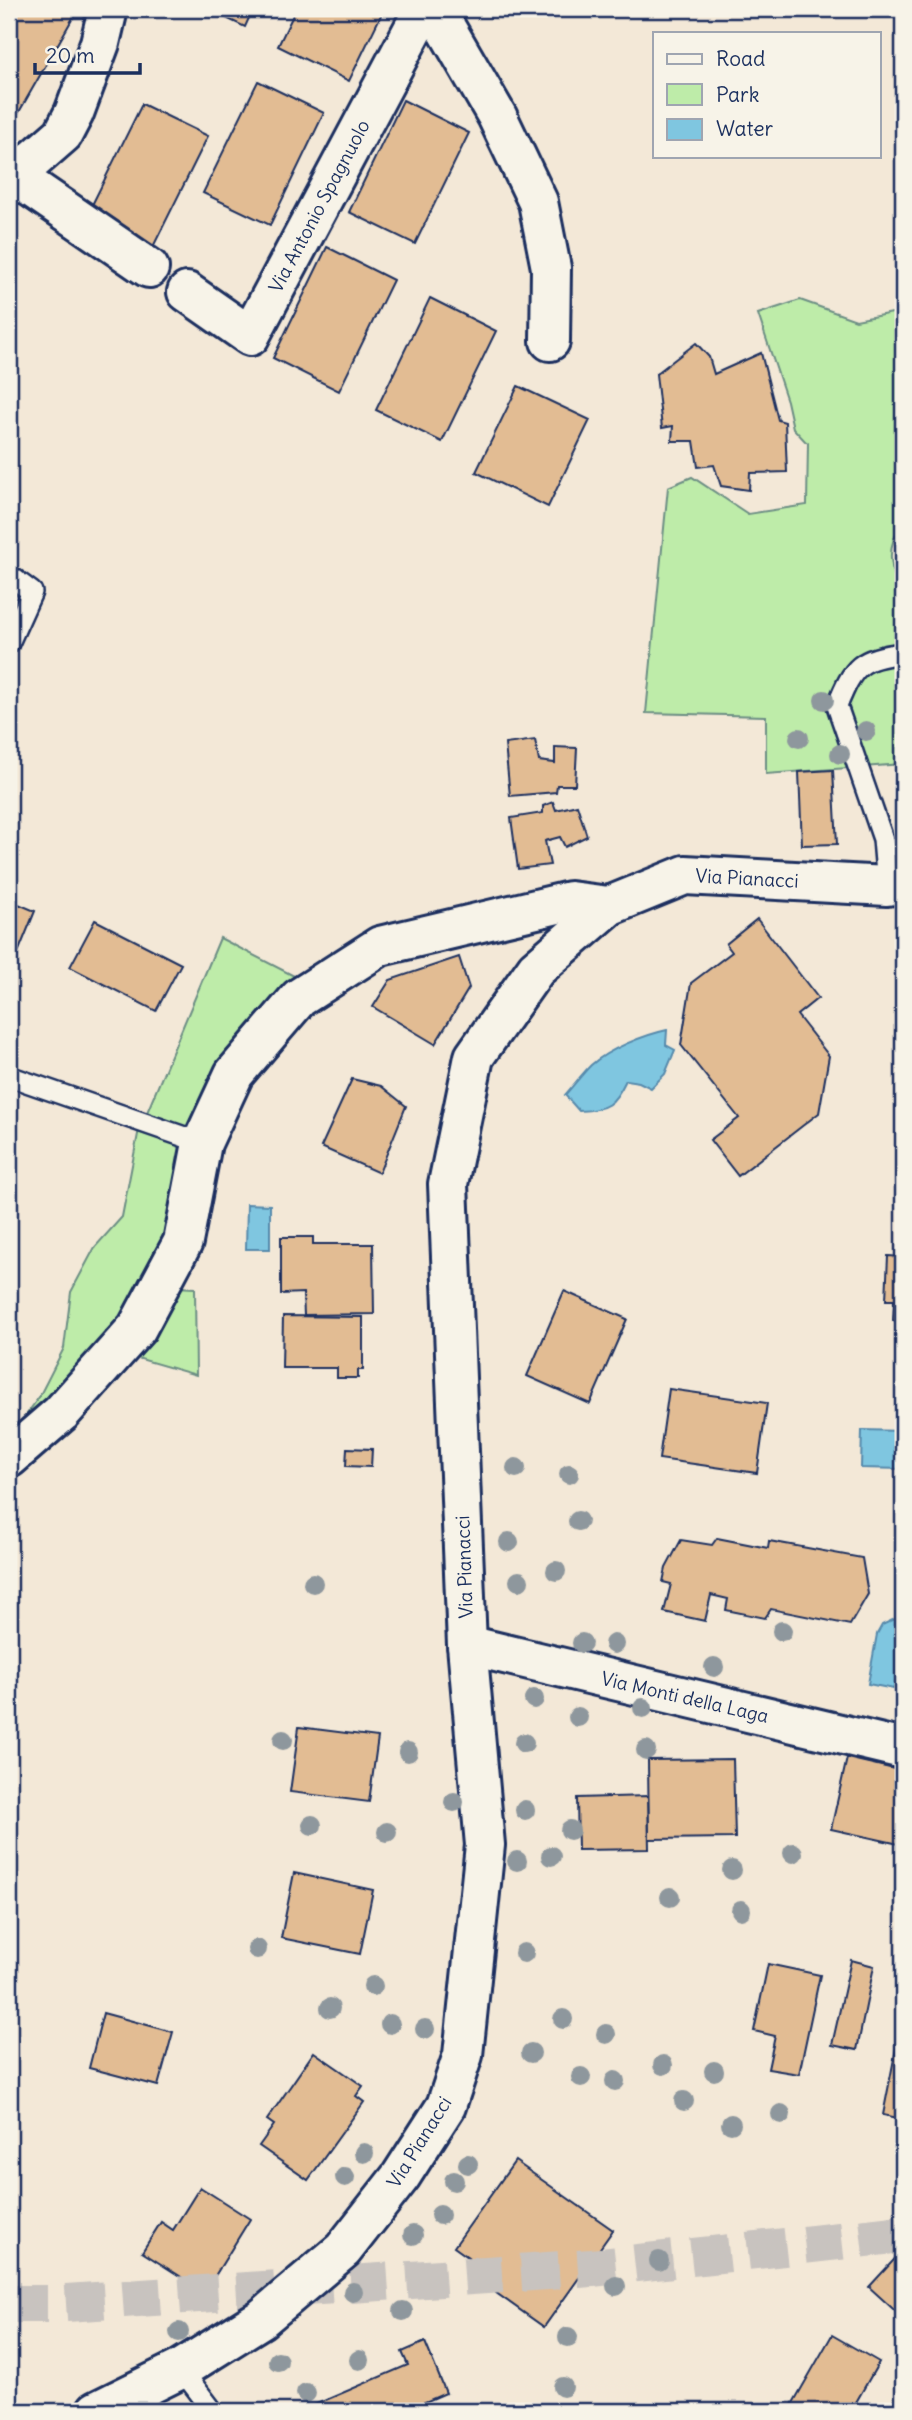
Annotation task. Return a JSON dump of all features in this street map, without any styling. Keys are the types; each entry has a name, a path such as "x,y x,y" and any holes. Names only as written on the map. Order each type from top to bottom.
{"street":[{"path":"108,9 100,43 74,113 63,134 32,161 10,173 149,268"},
{"name":"Via Antonio Spagnuolo","path":"187,292 250,336 424,9"},
{"path":"435,9 497,116 538,202 551,268 550,341"},
{"name":"Via Pianacci","path":"96,2411 181,2369 261,2319 343,2250 401,2176 446,2106 463,2055 485,1846 467,1645 448,1184 474,1057 536,969 609,906 685,875 895,885"},
{"path":"9,1458 61,1413 138,1328 183,1242 202,1143 234,1074 299,998 380,946 570,901 609,906"},
{"name":"Via Monti della Laga","path":"467,1645 903,1749"}],"lane":[{"path":"9,575 32,592 9,643"},
{"path":"895,885 883,839 837,706 848,679 867,660 903,653"},
{"path":"9,1076 202,1143"},
{"path":"181,2369 213,2411"}],"green space":[{"path":"800,300 856,320 903,311 903,525 893,541 891,559 895,577 903,593 903,764 766,774 766,716 646,713 668,487 692,477 748,514 807,505 808,443 793,428 787,401 758,314"},
{"path":"220,938 298,978 187,1172 159,1251 140,1285 195,1288 196,1375 127,1355 9,1439 39,1397 64,1348 71,1292 95,1247 122,1217 138,1134"}],"water":[{"path":"667,1030 666,1045 675,1050 665,1074 651,1088 626,1080 618,1095 608,1105 579,1111 565,1095 591,1065 607,1053"},
{"path":"247,1204 270,1205 270,1249 246,1249"},
{"path":"862,1430 903,1431 903,1469 861,1468"},
{"path":"897,1618 903,1623 903,1660 894,1689 868,1684 877,1634 882,1625"}],"building":[{"path":"9,9 78,9 19,112 9,106"},
{"path":"207,9 253,9 245,27"},
{"path":"296,9 384,9 349,81 278,46"},
{"path":"258,81 324,113 270,225 203,193"},
{"path":"403,100 469,133 415,244 349,212"},
{"path":"142,104 208,136 153,247 87,215"},
{"path":"327,247 393,280 339,391 273,358"},
{"path":"430,298 496,331 442,442 376,410"},
{"path":"696,343 709,357 714,374 761,353 778,420 785,422 787,472 750,473 749,490 721,486 714,465 698,467 694,441 672,441 673,426 662,428 656,374"},
{"path":"518,386 590,420 548,507 476,472"},
{"path":"535,740 539,761 555,763 555,747 577,748 575,785 557,785 556,792 510,796 505,744"},
{"path":"833,770 837,844 802,845 799,772"},
{"path":"553,802 556,810 577,805 587,836 565,847 560,837 545,841 550,865 518,869 511,818 543,813 543,806"},
{"path":"9,900 35,911 9,975"},
{"path":"757,919 818,998 797,1015 829,1056 819,1113 738,1176 710,1140 739,1118 681,1045 691,983 732,952 726,944"},
{"path":"95,920 181,964 156,1011 70,967"},
{"path":"459,957 469,988 435,1044 373,1007 390,980"},
{"path":"352,1079 381,1086 406,1106 379,1173 321,1147"},
{"path":"281,1237 313,1237 313,1244 373,1244 374,1314 304,1315 303,1293 281,1294"},
{"path":"888,1256 903,1257 903,1321 893,1321 894,1300 886,1300"},
{"path":"564,1291 627,1319 590,1404 527,1376"},
{"path":"283,1316 363,1317 363,1370 358,1370 358,1378 337,1378 337,1368 282,1368"},
{"path":"669,1389 767,1403 757,1473 659,1459"},
{"path":"347,1448 372,1449 371,1467 346,1466"},
{"path":"717,1538 768,1548 769,1541 862,1558 868,1594 850,1625 771,1609 765,1618 726,1610 728,1599 711,1595 705,1621 664,1612 671,1584 663,1582 666,1568 681,1540 712,1545"},
{"path":"299,1727 378,1737 369,1802 290,1792"},
{"path":"847,1758 903,1771 903,1828 899,1844 831,1829"},
{"path":"733,1759 735,1838 649,1839 648,1760"},
{"path":"648,1796 649,1849 578,1850 577,1798"},
{"path":"294,1873 373,1890 360,1954 281,1938"},
{"path":"851,1960 874,1966 857,2050 832,2045"},
{"path":"768,1964 820,1975 799,2074 768,2069 775,2036 754,2031"},
{"path":"103,2013 173,2032 158,2086 89,2068"},
{"path":"903,2013 903,2119 883,2115"},
{"path":"314,2052 363,2086 356,2096 364,2102 308,2180 259,2146 274,2125 267,2120"},
{"path":"515,2161 613,2230 544,2327 475,2278 482,2267 454,2247"},
{"path":"200,2187 250,2219 205,2292 142,2252 161,2222 173,2230"},
{"path":"903,2250 903,2318 869,2287"},
{"path":"832,2335 879,2362 851,2411 789,2410"},
{"path":"425,2342 446,2393 418,2405 421,2411 316,2411 314,2405 408,2365 402,2352"}],"tunnel":[{"path":"9,2304 50,2304 592,2268 903,2234"}]}
